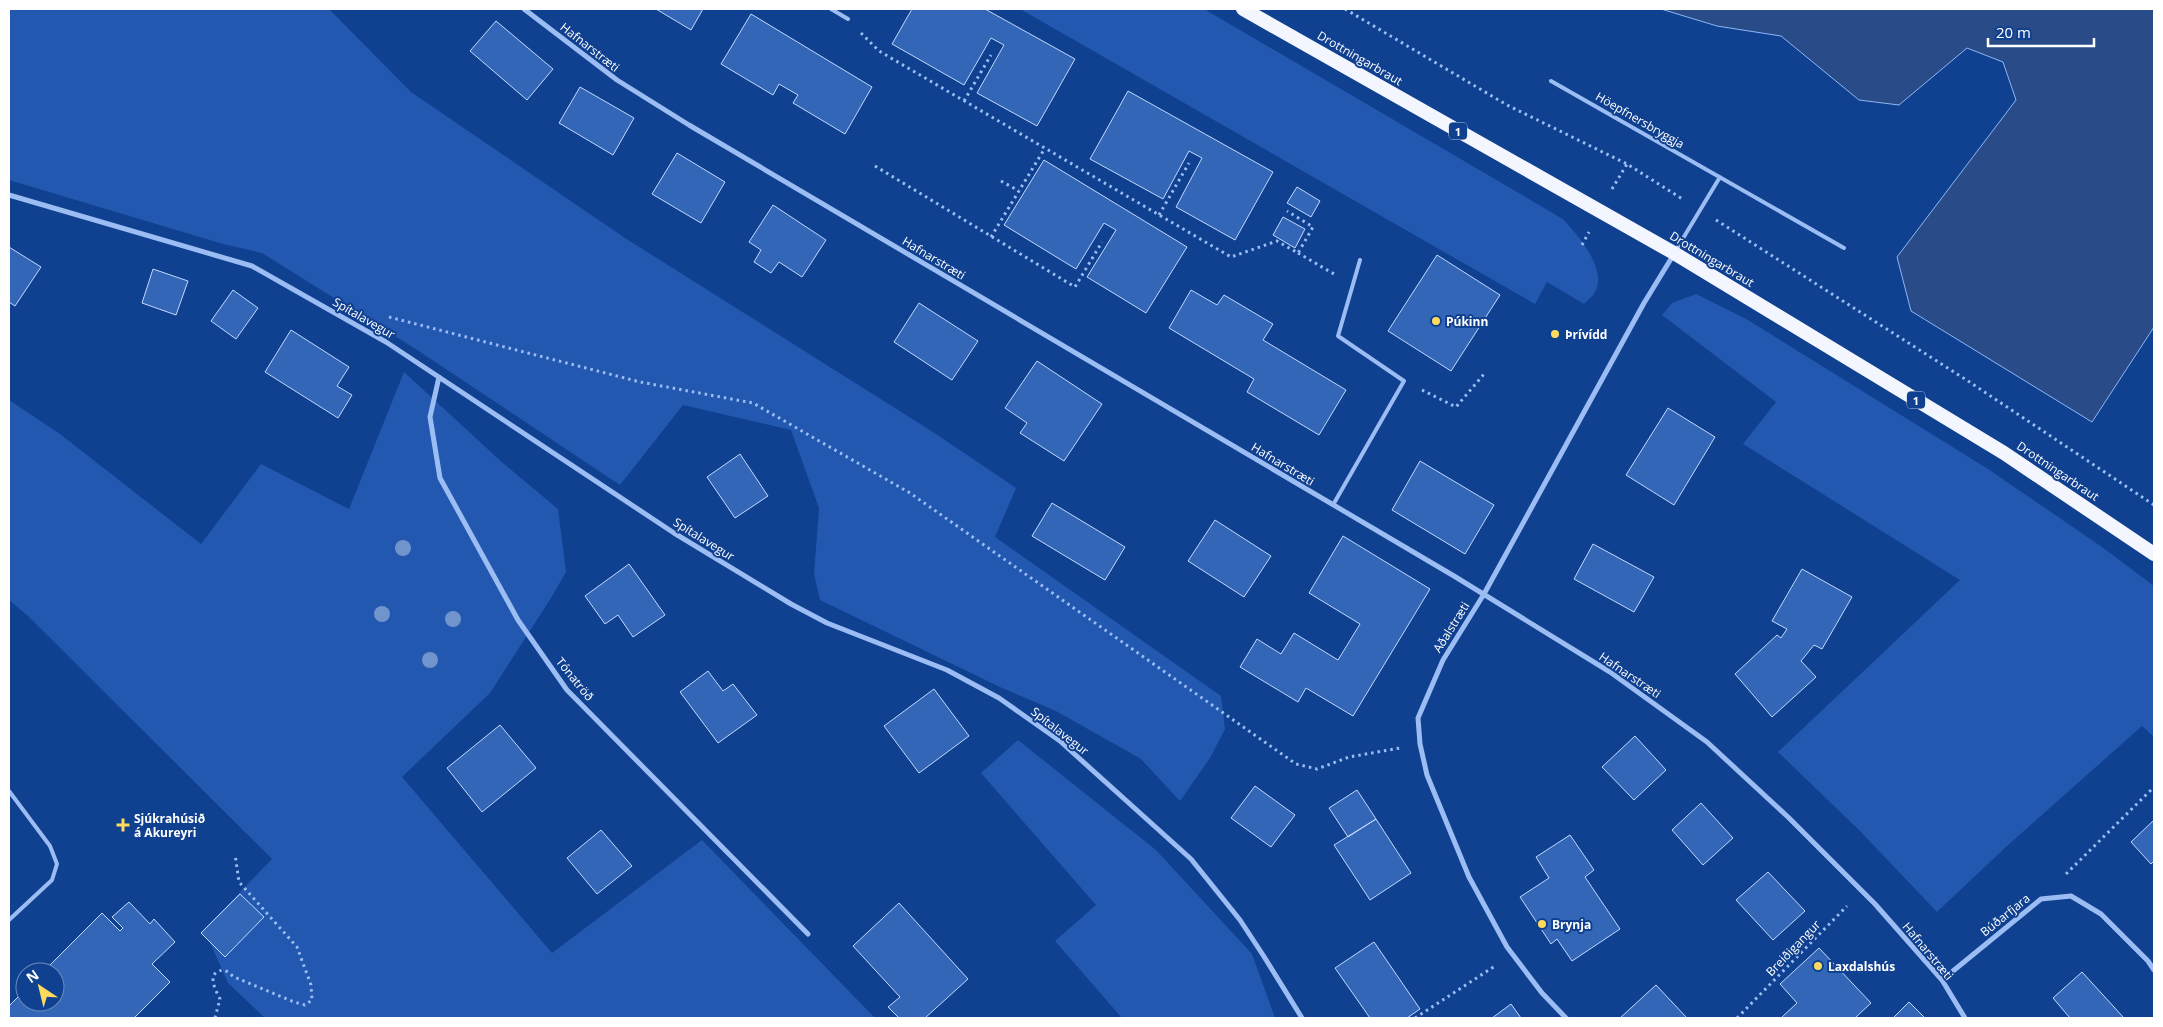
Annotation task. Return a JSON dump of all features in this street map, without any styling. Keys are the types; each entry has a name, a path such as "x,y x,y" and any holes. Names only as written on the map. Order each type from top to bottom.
{"highway":[{"name":"Drottningarbraut","path":"1243,9 1674,253 2004,453 2154,554"}],"street":[{"name":"Hafnarstræti","path":"524,9 617,80 689,125 1333,504 1610,672 1707,742 1788,817 1862,891 1942,980 1965,1018"},
{"name":"Spítalavegur","path":"9,195 252,266 386,342 674,533 791,604 827,623 947,670 1000,698 1052,736 1132,804 1191,859 1240,920 1302,1018"},
{"name":"Aðalstræti","path":"1566,1018 1542,992 1507,947 1469,877 1428,775 1420,744 1418,718 1430,686 1443,660 1484,594 1644,303 1674,253"},
{"name":"Tónatröð","path":"439,377 430,417 440,478 518,620 567,690 808,934"},
{"name":"Búðarfjara","path":"1942,980 2041,899 2071,896 2101,914 2148,961 2154,970"}],"lane":[{"path":"831,9 848,19"},
{"name":"Höepfnersbryggja","path":"1551,81 1844,248"},
{"path":"1674,253 1720,177"},
{"path":"1333,504 1404,381 1338,336 1360,260"},
{"path":"9,791 50,846 57,864 52,880 9,920"}],"path":[{"path":"1344,9 1507,105 1627,164 1965,379 2154,505"},
{"path":"848,19 879,51 1230,257 1277,240 1353,284"},
{"path":"964,101 991,55"},
{"path":"991,236 1045,148"},
{"path":"1159,215 1189,163"},
{"path":"875,166 1075,287 1102,242"},
{"path":"1001,181 1019,191"},
{"path":"1287,211 1313,227 1298,253"},
{"path":"385,316 640,382 753,403 910,493 1296,764 1317,768 1349,757 1420,744"},
{"path":"1404,381 1456,407 1484,374"},
{"path":"2041,899 2154,787"},
{"path":"216,1018 220,999 212,984 214,977 221,970 225,970 234,977 294,1002 305,1005 312,1000 311,985 297,947 239,882 235,854"},
{"name":"Breiðigangur","path":"1738,1018 1862,891"},
{"path":"1415,1018 1495,966"}],"shaded area":[{"path":"9,9 329,9 411,92 625,238 933,432 1016,488 995,537 1221,696 1225,729 1210,758 1180,801 1141,759 1056,711 1002,688 820,600 814,574 819,508 791,430 683,405 620,485 414,348 262,253 223,244 9,180"},
{"path":"1020,9 1204,9 1563,219 1576,233 1594,263 1598,283 1595,292 1584,304 1547,282 1535,304"},
{"path":"1661,9 2154,9 2154,327 2092,422 1911,311 1897,257 2016,100 2003,62 1967,48 1899,105 1859,100 1781,36 1717,26"},
{"path":"1696,294 1748,320 1988,469 2102,547 2154,586 2154,737 2142,726 2007,846 1937,912 1860,831 1778,752 1960,580 1743,444 1776,402 1662,315 1672,303"},
{"path":"404,372 504,464 558,509 566,572 490,693 402,777 552,953 702,840 875,1018 265,1018 228,983 204,929 272,859 28,616 9,600 9,400 60,434 201,544 261,464 349,509"},
{"path":"1018,740 1156,850 1252,954 1275,1018 1122,1018 1055,941 1096,905 981,773"}],"building":[{"path":"656,9 703,9 691,30"},
{"path":"912,9 985,9 1075,59 1037,126 977,93 1004,45 991,38 964,85 892,44"},
{"path":"751,14 872,87 845,134 793,103 798,95 779,84 773,95 721,64"},
{"path":"496,21 553,69 527,100 470,51"},
{"path":"580,87 634,118 613,155 559,123"},
{"path":"1128,91 1273,172 1235,240 1176,207 1202,158 1189,151 1163,199 1090,159"},
{"path":"677,153 725,182 701,223 652,194"},
{"path":"1044,160 1187,247 1146,313 1087,277 1116,230 1104,223 1076,269 1004,225"},
{"path":"1297,187 1320,201 1311,217 1287,203"},
{"path":"773,205 826,240 802,277 779,262 771,273 754,262 761,250 749,242"},
{"path":"1283,217 1305,229 1295,248 1273,235"},
{"path":"9,247 41,267 15,306 9,302"},
{"path":"1437,255 1500,295 1451,371 1388,331"},
{"path":"153,269 188,281 176,315 142,303"},
{"path":"233,290 258,308 236,339 211,321"},
{"path":"1191,290 1217,305 1224,295 1273,324 1263,340 1346,390 1319,435 1247,392 1254,379 1169,328"},
{"path":"919,303 978,341 952,380 894,342"},
{"path":"291,330 349,367 337,386 352,395 338,418 265,372"},
{"path":"1037,361 1102,404 1064,461 1020,433 1027,423 1005,408"},
{"path":"1668,408 1715,437 1674,505 1626,475"},
{"path":"740,454 768,496 735,518 707,477"},
{"path":"1420,461 1494,505 1465,554 1392,510"},
{"path":"1052,503 1125,547 1105,580 1032,536"},
{"path":"1215,520 1271,556 1244,597 1188,561"},
{"path":"1343,536 1430,589 1353,716 1306,688 1298,702 1240,667 1257,639 1281,654 1294,633 1338,660 1360,624 1309,593"},
{"path":"1593,544 1654,577 1634,612 1574,579"},
{"path":"629,564 665,615 633,637 618,615 605,624 585,596"},
{"path":"1802,569 1852,597 1822,649 1814,645 1801,661 1816,677 1772,717 1735,674 1777,635 1781,638 1787,629 1772,621"},
{"path":"708,671 723,691 733,684 757,715 718,743 680,692"},
{"path":"934,689 969,736 919,773 884,726"},
{"path":"500,725 536,768 482,812 447,768"},
{"path":"1635,736 1666,770 1634,800 1602,767"},
{"path":"1255,786 1295,815 1271,847 1231,818"},
{"path":"1357,790 1376,819 1348,837 1329,808"},
{"path":"1701,803 1733,838 1703,865 1672,830"},
{"path":"1376,819 1411,873 1370,900 1334,845"},
{"path":"2154,820 2154,861 2151,864 2131,842"},
{"path":"601,830 632,866 597,894 567,858"},
{"path":"1570,835 1594,870 1585,877 1620,929 1572,961 1557,939 1551,944 1520,897 1549,878 1536,857"},
{"path":"1768,872 1805,911 1773,940 1736,900"},
{"path":"240,894 264,917 225,957 201,933"},
{"path":"129,902 150,924 154,919 175,942 152,964 170,982 134,1018 9,1018 9,1006 15,1000 15,1012 65,1012 65,962 53,962 102,913 120,931 123,928 112,917"},
{"path":"899,903 968,979 925,1018 899,1018 888,1007 900,997 853,946"},
{"path":"1374,942 1420,1009 1407,1018 1370,1018 1335,968"},
{"name":"Laxdalshús","path":"1819,948 1871,1003 1855,1018 1781,1018 1797,1003 1780,984"},
{"path":"2082,972 2124,1018 2070,1018 2053,998"},
{"path":"1656,985 1687,1018 1620,1018"},
{"path":"1909,1002 1925,1018 1893,1018"},
{"path":"1511,1004 1521,1018 1492,1018"}],"place":[{"name":"Púkinn","path":"1436,321"},
{"name":"Þrívídd","path":"1555,334"},
{"name":"Sjúkrahúsið á Akureyri","path":"123,825"},
{"name":"Brynja","path":"1542,924"},
{"name":"Laxdalshús","path":"1818,966"}]}
